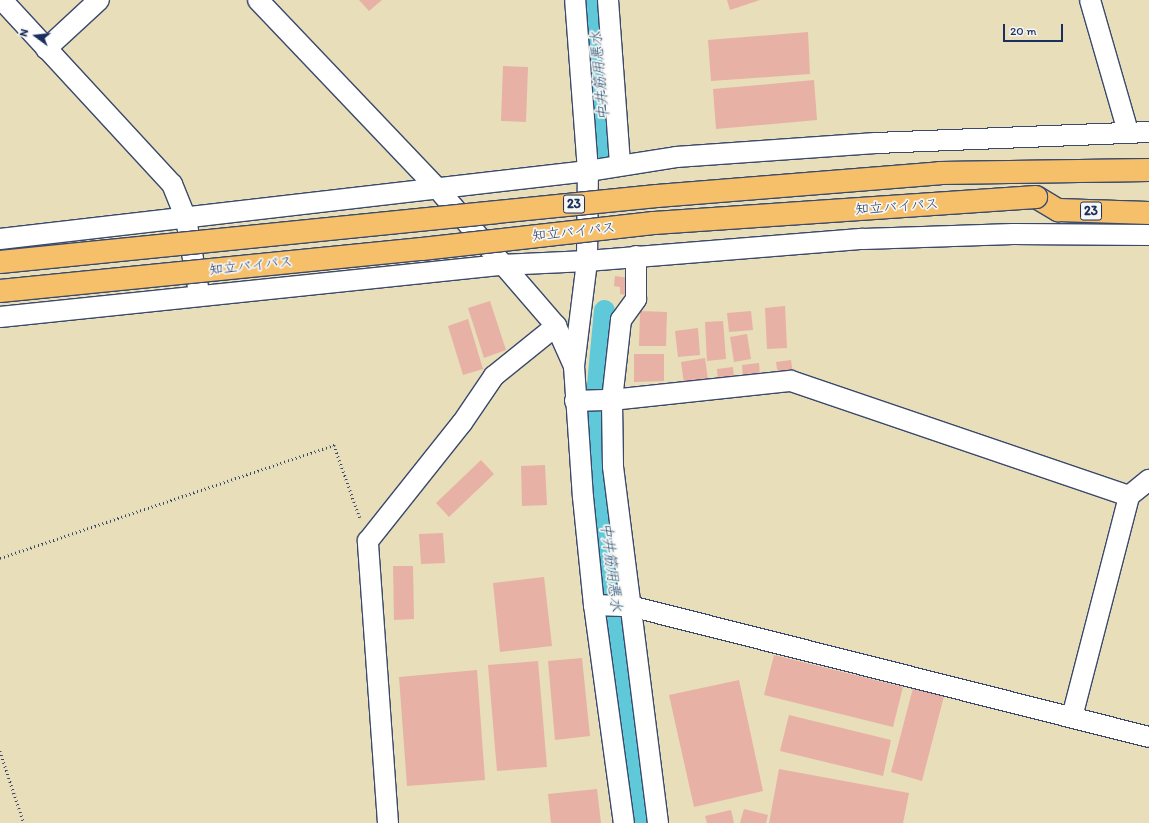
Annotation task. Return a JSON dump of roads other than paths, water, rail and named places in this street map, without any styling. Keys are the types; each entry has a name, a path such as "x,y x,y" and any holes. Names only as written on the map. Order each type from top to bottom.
{"highway":[{"name":"知立バイパス","path":"0,262 649,197 940,172 1149,170"},
{"name":"知立バイパス","path":"0,291 422,249 654,223 1036,197 1149,199"},
{"name":"23","path":"1036,197 1058,210 1149,213"}],"street":[{"path":"2,0 172,184 186,219 200,296"},
{"path":"46,49 99,0"},
{"path":"258,0 437,188 501,265 556,326 574,366 595,401 613,466 658,823"},
{"path":"574,366 587,261 588,171 575,0"},
{"path":"608,0 620,164"},
{"path":"1090,0 1128,132"},
{"path":"0,239 186,219 588,171 620,164 676,157 876,143 1149,132"},
{"path":"0,317 501,265 587,261 864,239 1013,234 1149,235"},
{"path":"624,823 594,605 595,401 621,320 636,299 636,256"},
{"path":"388,823 368,541 462,423 494,376 556,326"},
{"path":"595,401 791,381 1129,496"},
{"path":"1072,717 1129,496 1149,480"},
{"path":"594,605 630,606 1149,737"}],"waterway":[{"name":"中井筋用悪水","path":"594,0 606,151"},
{"name":"中井筋用悪水","path":"604,310 595,405 599,472 642,823"}]}
